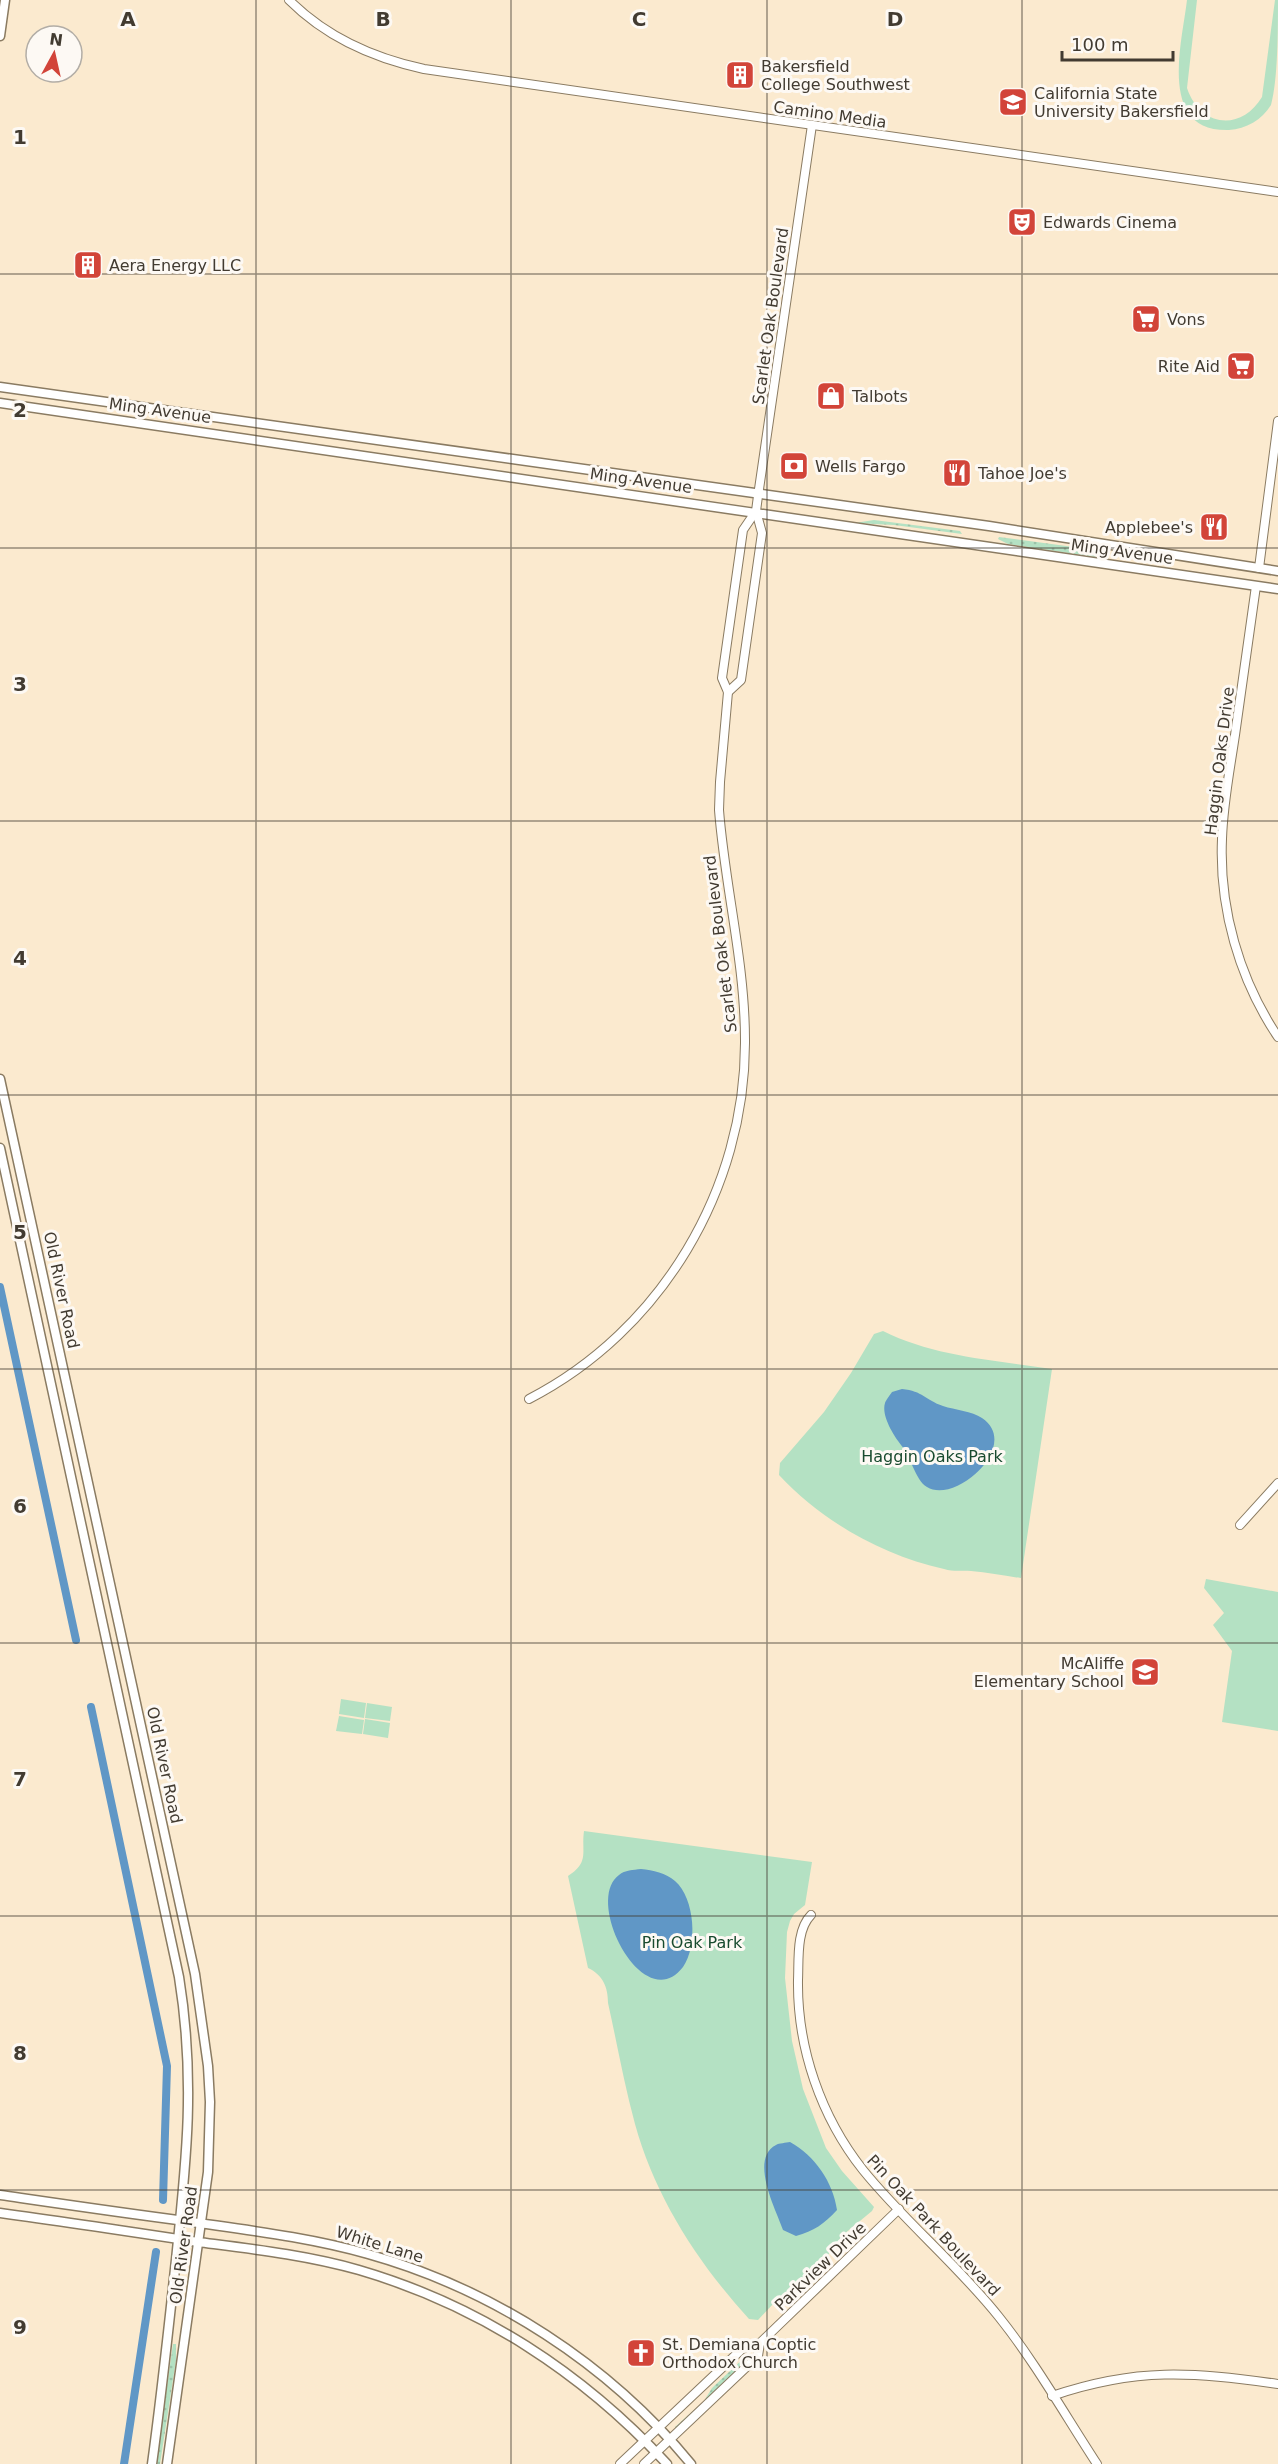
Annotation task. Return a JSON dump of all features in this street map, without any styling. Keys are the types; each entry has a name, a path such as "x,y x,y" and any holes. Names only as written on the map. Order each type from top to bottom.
{"main road":[{"path":"0,36 5,0"},
{"name":"Ming Avenue","path":"0,387 758,496 989,526 1278,571"},
{"name":"Ming Avenue","path":"0,403 1278,589"},
{"name":"Old River Road","path":"0,1079 201,2008 210,2102 208,2172 167,2464"},
{"name":"Old River Road","path":"0,1148 102,1613 180,1988 189,2066 189,2132 181,2221 152,2464"},
{"name":"White Lane","path":"0,2195 313,2240 401,2264 496,2305 555,2341 610,2382 671,2440 691,2464"},
{"path":"0,2200 16,2197"},
{"name":"White Lane","path":"0,2213 281,2253 337,2264 392,2281 456,2307 545,2357 600,2399 667,2464"}],"street":[{"name":"Camino Media","path":"289,0 309,18 343,40 363,51 406,65 1278,192"},
{"name":"Scarlet Oak Boulevard","path":"728,692 741,680 762,533 756,512 758,496 812,125"},
{"path":"1259,568 1278,421"},
{"name":"Scarlet Oak Boulevard","path":"529,1399 582,1366 624,1330 648,1304 693,1241 714,1196 730,1152 742,1096 745,1040 742,986 719,810 728,692 722,678 743,530 756,512"},
{"name":"Haggin Oaks Drive","path":"1256,586 1223,815 1222,862 1228,916 1240,962 1260,1007 1278,1037"},
{"path":"1240,1525 1278,1483"},
{"name":"Pin Oak Park Boulevard","path":"811,1915 804,1922 802,1933 798,1986 801,2021 809,2066 830,2118 864,2170 993,2309 1097,2464"},
{"name":"Parkview Drive","path":"620,2464 742,2349 760,2343 899,2209"},
{"name":"Parkview Drive","path":"644,2464 758,2356 760,2343"},
{"path":"1052,2396 1120,2378 1169,2373 1204,2374 1278,2384"}],"green space":[{"path":"1187,0 1197,0 1187,88 1201,111 1211,117 1232,120 1243,116 1262,97 1275,0 1278,0 1277,54 1271,105 1253,123 1229,130 1206,127 1191,117 1183,101 1179,82 1181,39"},
{"path":"874,520 960,531 962,534 894,525 855,523"},
{"path":"999,537 1096,550 1094,554 1096,557 1008,544 998,539"},
{"name":"Haggin Oaks Park","path":"883,1331 923,1347 944,1352 1052,1369 1021,1578 948,1570 898,1555 834,1522 796,1492 779,1475 780,1463 824,1412 874,1334"},
{"path":"1206,1579 1278,1592 1278,1731 1222,1722 1232,1651 1213,1625 1224,1613 1204,1588"},
{"path":"341,1699 366,1703 364,1718 339,1714"},
{"path":"367,1703 392,1707 390,1721 365,1718"},
{"path":"339,1716 364,1720 362,1734 336,1731"},
{"path":"365,1719 390,1723 388,1738 363,1734"},
{"name":"Pin Oak Park","path":"584,1831 812,1862 805,1905 794,1914 787,1932 785,1978 792,2041 803,2089 826,2148 842,2171 874,2207 843,2235 825,2259 779,2304 773,2304 758,2320 749,2319 730,2298 696,2252 666,2203 644,2151 627,2094 606,1987 601,1978 588,1968 568,1876 582,1861"},
{"path":"173,2344 176,2344 176,2360 160,2464 156,2464"},
{"path":"747,2355 749,2357 744,2365 676,2429 675,2427 704,2401 712,2388"}],"water":[{"path":"902,1389 915,1392 937,1404 978,1416 992,1429 994,1443 990,1456 967,1480 953,1488 939,1490 927,1487 919,1479 886,1420 885,1403 892,1392"},
{"path":"641,1869 659,1872 675,1881 682,1889 690,1910 692,1935 688,1958 683,1967 668,1979 651,1978 636,1967 623,1950 613,1929 608,1908 610,1889 621,1873"},
{"path":"790,2142 815,2162 827,2180 837,2210 818,2226 796,2236 783,2230 771,2198 765,2173 768,2152 777,2144"}],"waterway":[{"path":"0,1287 76,1640"},
{"path":"91,1707 167,2066 163,2200"},
{"path":"124,2464 156,2252"}],"place":[{"name":"Bakersfield College Southwest","path":"740,75"},
{"name":"California State University Bakersfield","path":"1013,102"},
{"name":"Edwards Cinema","path":"1022,222"},
{"name":"Aera Energy LLC","path":"88,265"},
{"name":"Vons","path":"1146,319"},
{"name":"Rite Aid","path":"1241,366"},
{"name":"Talbots","path":"831,396"},
{"name":"Wells Fargo","path":"794,466"},
{"name":"Tahoe Joe's","path":"957,473"},
{"name":"Applebee's","path":"1214,527"},
{"name":"McAliffe Elementary School","path":"1145,1672"},
{"name":"St. Demiana Coptic Orthodox Church","path":"641,2353"}]}
